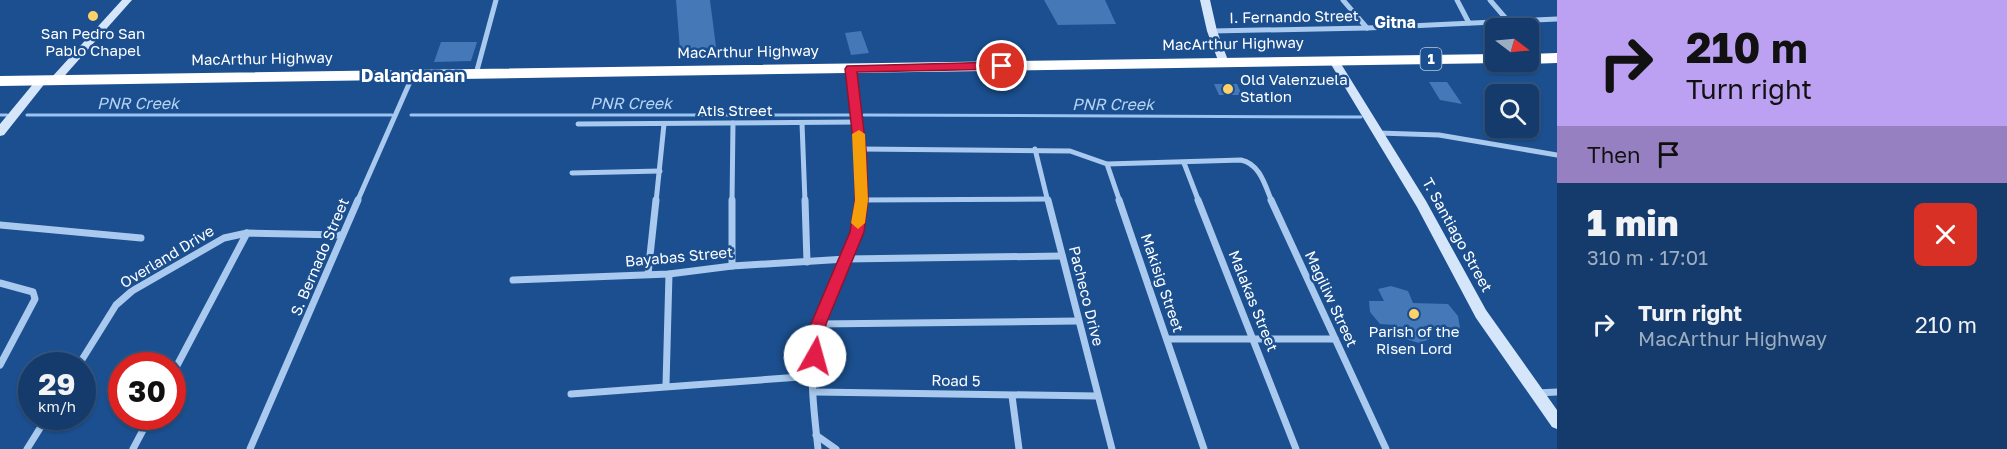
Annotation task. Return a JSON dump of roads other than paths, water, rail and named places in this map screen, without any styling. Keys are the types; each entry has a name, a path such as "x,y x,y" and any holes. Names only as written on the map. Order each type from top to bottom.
{"highway":[{"path":"1539,59 1557,58"},
{"name":"MacArthur Highway","path":"0,81 1485,59"}],"main road":[{"path":"0,132 128,0"},
{"path":"1205,0 1212,31 1224,63"},
{"name":"T. Santiago Street","path":"1334,61 1422,204 1481,314 1535,393 1552,410 1557,422"}],"street":[{"path":"476,74 496,0"},
{"path":"1343,0 1367,28"},
{"path":"1457,0 1469,23"},
{"path":"1490,0 1505,18"},
{"name":"I. Fernando Street","path":"1539,20 1557,19"},
{"name":"I. Fernando Street","path":"1212,31 1367,28 1485,22"},
{"path":"818,449 814,376 816,336 857,232 861,200 860,149 851,69"},
{"name":"S. Bernado Street","path":"250,449 277,392 342,235 396,120 413,75"},
{"name":"Atis Street","path":"578,124 857,122"},
{"path":"732,266 734,123"},
{"path":"802,123 807,262"},
{"path":"648,274 664,124"},
{"path":"1379,133 1439,135 1557,155"},
{"path":"860,149 1035,149 1070,151 1107,164 1184,162"},
{"name":"Pacheco Drive","path":"1035,149 1112,449"},
{"name":"Magiliw Street","path":"1184,162 1250,162 1257,169 1386,449"},
{"name":"Malakas Street","path":"1184,162 1296,449"},
{"name":"Makisig Street","path":"1107,164 1204,449"},
{"path":"572,173 660,171"},
{"path":"861,200 1048,199"},
{"path":"0,225 141,238"},
{"path":"184,352 247,233"},
{"name":"Overland Drive","path":"87,352 116,305 132,291 224,238 247,233 342,235"},
{"name":"Bayabas Street","path":"513,280 669,274 732,266 846,259 1062,255"},
{"path":"666,386 669,274"},
{"path":"0,283 33,292 35,299 0,365"},
{"path":"819,324 1078,321"},
{"path":"1167,339 1335,339"},
{"path":"571,394 814,376"},
{"name":"Road 5","path":"815,392 1097,396"},
{"path":"1535,393 1557,392"},
{"path":"1012,396 1019,449"},
{"path":"27,449 39,430"},
{"path":"133,449 143,430"},
{"path":"816,435 836,449"}],"waterway":[{"name":"PNR Creek","path":"0,115 7,115"},
{"name":"PNR Creek","path":"27,115 392,115"},
{"name":"PNR Creek","path":"411,115 851,115"},
{"name":"PNR Creek","path":"864,115 1361,117"}],"place":[{"name":"San Pedro San Pablo Chapel","path":"93,16"},
{"name":"Old Valenzuela Station","path":"1228,89"},
{"name":"Parish of the Risen Lord","path":"1414,314"}],"district":[{"name":"Gitna","path":"1395,22"},
{"name":"Dalandanan","path":"413,76"}]}
